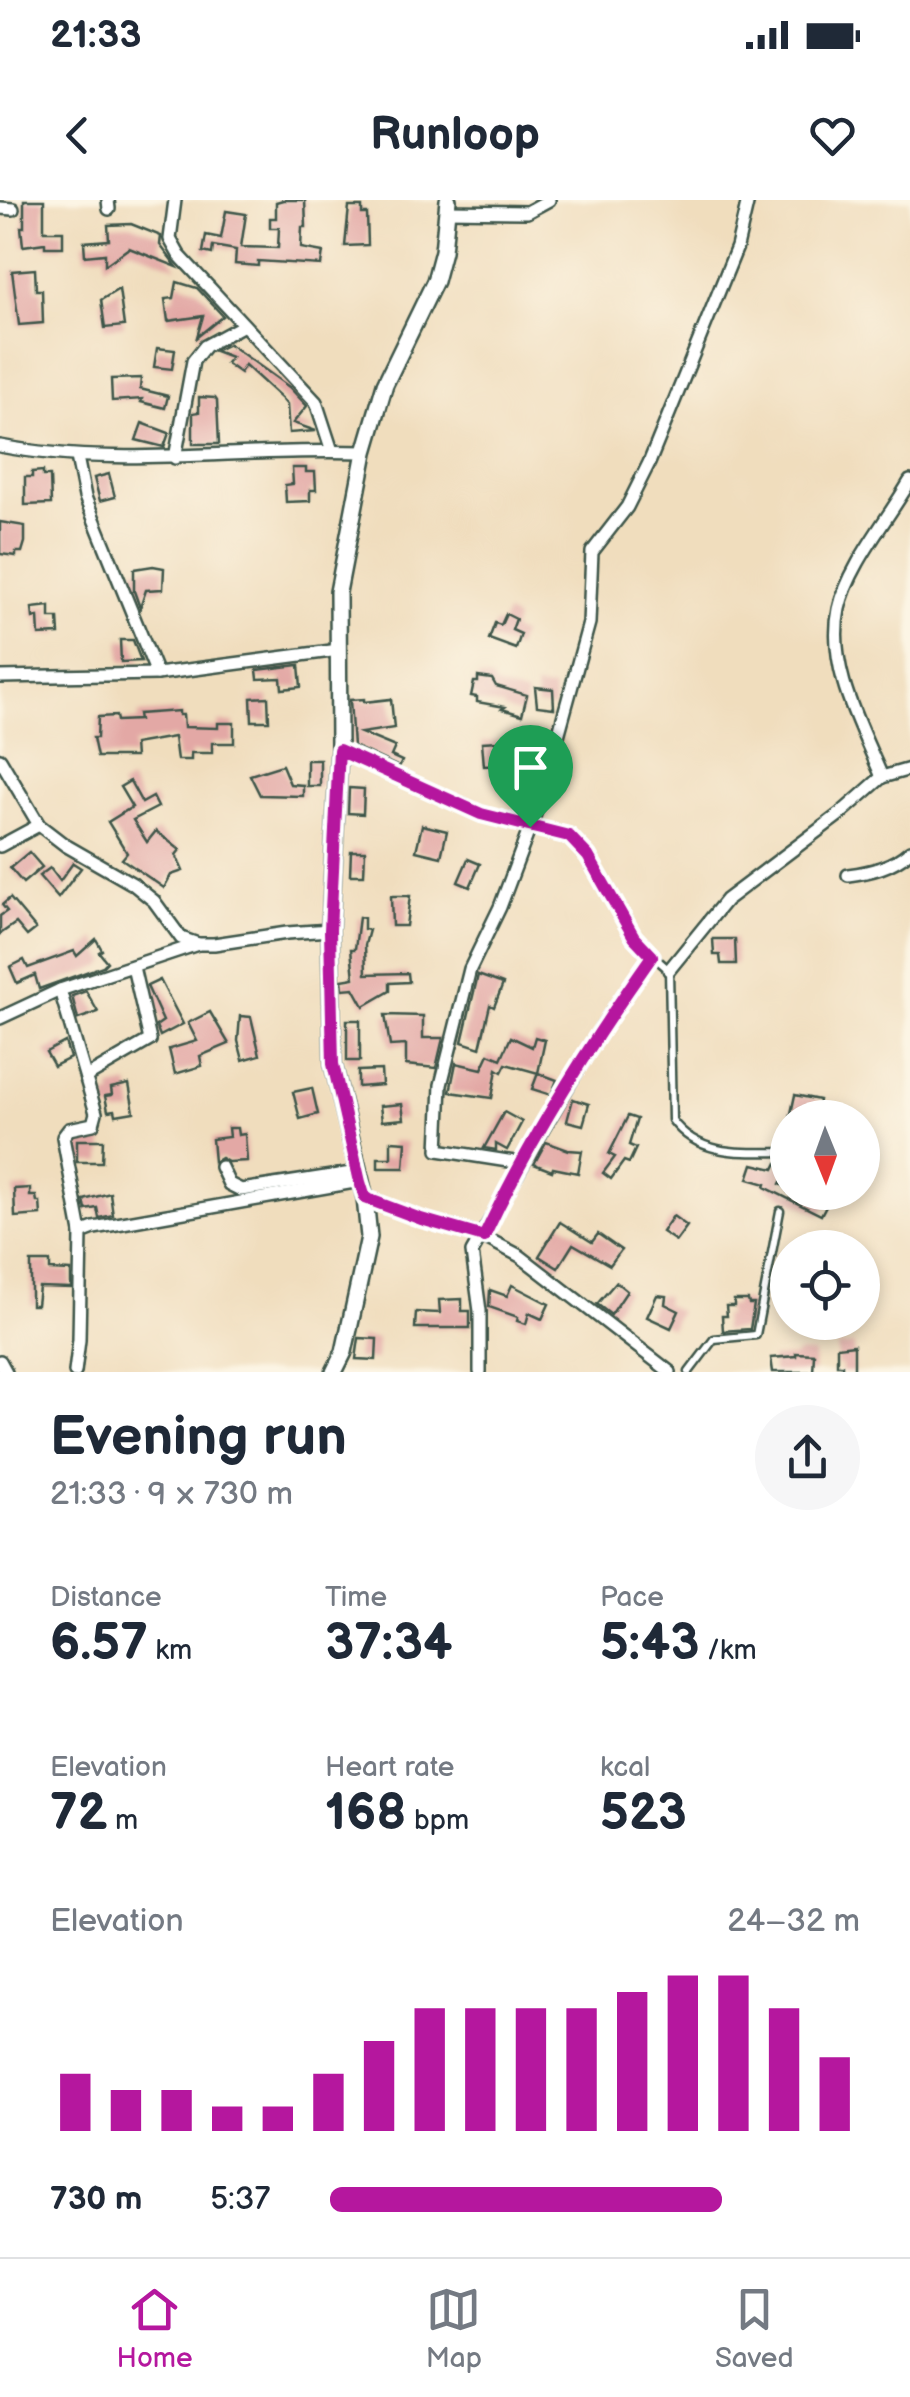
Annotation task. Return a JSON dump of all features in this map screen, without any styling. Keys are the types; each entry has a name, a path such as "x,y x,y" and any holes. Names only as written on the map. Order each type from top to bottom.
{"street":[{"path":"175,200 170,240 197,277 316,402 332,451"},
{"path":"334,1372 344,1352 369,1237 333,1064 330,930 339,750 338,592 365,452 385,384 435,281 448,205 527,212 549,200"},
{"path":"520,1163 442,1152 438,1147 441,1085 470,969 500,906 530,827 589,624 592,552 627,508 648,463 737,247 748,200"},
{"path":"175,458 193,361 205,346 242,326"},
{"path":"0,446 77,457 175,458 260,450 365,452"},
{"path":"77,457 85,497 156,674"},
{"path":"882,777 851,704 836,651 839,607 858,566 910,481"},
{"path":"0,678 156,674 339,650"},
{"path":"339,750 481,814 569,836 588,856 634,937 652,956 604,1024 520,1163 484,1237 472,1252 480,1310 480,1372"},
{"path":"0,759 39,825 65,845 133,884 154,901 181,938 198,944"},
{"path":"669,970 726,900 840,814 882,777 910,769"},
{"path":"0,846 39,825"},
{"path":"848,875 873,871 901,859 910,850"},
{"path":"0,1018 60,990 198,944 330,930"},
{"path":"86,1078 150,1040 133,967"},
{"path":"60,990 96,1119 92,1124 69,1129 63,1137 81,1233 80,1340 75,1372"},
{"path":"221,1166 229,1184 240,1190 361,1184 421,1219 484,1237 520,1256 670,1372"},
{"path":"81,1233 361,1184"},
{"path":"0,1361 6,1372"}],"lane":[{"path":"652,956 669,970 672,1120 683,1135 703,1146 723,1151 770,1152"},
{"path":"689,1372 714,1339 756,1335 780,1212"}],"building":[{"path":"24,200 44,200 44,231 63,231 63,247 45,247 45,243 23,246"},
{"path":"305,200 306,227 302,227 301,248 323,252 321,265 258,261 258,266 235,264 236,250 213,246 212,254 203,252 206,235 221,238 226,211 246,214 241,247 278,248 279,228 270,228 270,218 276,218 276,202"},
{"path":"349,207 362,207 362,214 367,214 368,245 345,246"},
{"path":"131,224 161,236 160,245 177,267 129,248 105,265 105,254 85,256 84,242 109,240 108,225"},
{"path":"35,269 36,290 42,290 43,323 19,325 12,271"},
{"path":"177,282 197,288 223,316 197,337 203,316 168,321 165,299 174,298"},
{"path":"119,289 124,326 105,328 101,300"},
{"path":"229,344 289,387 307,406 293,423 316,431 289,433 287,405 282,399 245,365 240,373 226,363 231,357 215,351"},
{"path":"157,348 175,350 172,369 154,367"},
{"path":"141,378 140,389 168,396 165,408 141,402 142,399 112,401 111,379"},
{"path":"199,397 217,401 219,444 193,444 193,413 199,412"},
{"path":"142,423 169,433 164,447 136,440"},
{"path":"292,468 315,472 316,490 310,490 310,501 286,502 285,485 293,484"},
{"path":"43,471 43,476 50,476 51,504 25,505 25,477"},
{"path":"109,474 115,497 100,501 94,478"},
{"path":"0,522 25,526 22,552 16,552 16,556 0,554"},
{"path":"164,568 163,589 146,590 140,608 134,591 134,569"},
{"path":"50,606 50,618 58,618 59,634 39,635 38,617 33,618 32,608"},
{"path":"506,614 516,619 512,630 521,634 516,649 489,639 495,623 501,625"},
{"path":"120,640 133,640 141,661 121,662"},
{"path":"299,665 301,687 282,689 281,678 258,679 257,670"},
{"path":"478,677 527,695 522,715 477,702 477,697 471,696"},
{"path":"535,687 553,689 554,708 537,706"},
{"path":"268,697 269,721 252,721 251,698"},
{"path":"391,699 394,728 361,733 395,747 391,756 402,761 399,767 353,746 350,700"},
{"path":"179,711 184,727 218,728 218,723 234,723 234,743 212,743 212,753 191,753 191,760 177,760 174,737 134,744 135,757 97,757 93,738 97,738 98,717 139,720 138,714"},
{"path":"499,741 501,765 484,766 482,742"},
{"path":"307,760 320,760 320,786 307,786"},
{"path":"282,765 290,784 303,785 303,796 260,795 250,775"},
{"path":"130,781 142,803 153,797 158,807 133,820 147,842 156,831 180,850 176,855 183,871 171,875 164,888 122,859 127,853 108,822 132,807 120,787"},
{"path":"349,788 364,789 363,814 348,813"},
{"path":"422,825 447,831 441,857 416,851"},
{"path":"351,851 365,851 364,875 350,875"},
{"path":"29,852 42,867 23,883 10,868"},
{"path":"468,859 480,864 470,887 458,882"},
{"path":"73,863 81,868 58,898 39,876 50,868 60,881"},
{"path":"391,896 410,896 406,926 392,926"},
{"path":"10,898 36,929 27,936 16,923 0,934 0,916 7,911 2,905"},
{"path":"359,917 364,918 364,929 369,930 366,974 408,973 409,982 390,983 390,991 364,1006 354,988 343,989 342,980 354,978 351,949 355,949"},
{"path":"96,939 107,962 103,966 39,989 35,975 17,983 10,967 24,960 28,968 74,951 77,956"},
{"path":"713,939 735,939 736,964 721,964 720,955 714,955"},
{"path":"478,975 503,984 494,1007 490,1005 480,1048 462,1042"},
{"path":"160,980 183,1024 160,1036 156,1026 163,1021 147,986"},
{"path":"86,991 98,1012 78,1019 72,996"},
{"path":"210,1012 229,1044 200,1056 202,1066 175,1074 169,1049 197,1041 188,1023"},
{"path":"385,1015 423,1016 423,1038 443,1038 436,1068 406,1065 406,1045 390,1046"},
{"path":"240,1016 251,1017 260,1055 243,1060 238,1041"},
{"path":"347,1020 360,1020 360,1061 347,1061"},
{"path":"511,1037 532,1047 535,1037 545,1040 538,1073 506,1064 502,1072 497,1069 492,1098 450,1092 456,1063 482,1069 489,1054 501,1059"},
{"path":"65,1042 70,1058 54,1066 46,1052"},
{"path":"381,1070 382,1085 358,1087 358,1071"},
{"path":"538,1073 557,1080 551,1095 532,1089"},
{"path":"129,1084 134,1112 116,1115 115,1110 108,1111 105,1096 112,1095 111,1088"},
{"path":"312,1088 318,1114 300,1119 293,1092"},
{"path":"795,1095 819,1100 794,1100"},
{"path":"573,1099 589,1104 583,1125 567,1121"},
{"path":"402,1104 404,1119 382,1121 380,1106"},
{"path":"504,1112 522,1122 507,1150 496,1144 496,1150 484,1148"},
{"path":"628,1116 637,1119 629,1145 636,1148 629,1163 624,1161 611,1179 603,1173 615,1157 609,1154"},
{"path":"228,1128 237,1128 238,1135 245,1134 247,1161 228,1162 221,1158 214,1162 212,1139 229,1137"},
{"path":"77,1140 103,1140 102,1162 77,1162"},
{"path":"391,1141 406,1142 404,1168 378,1168 378,1158 391,1158"},
{"path":"546,1142 582,1151 578,1173 553,1168 552,1171 534,1164"},
{"path":"753,1164 770,1168 770,1190 766,1184 748,1179"},
{"path":"30,1188 30,1196 36,1196 40,1202 41,1215 15,1217 14,1189"},
{"path":"110,1193 113,1215 99,1218 97,1208 86,1210 84,1200"},
{"path":"673,1216 687,1226 676,1241 662,1232"},
{"path":"560,1222 592,1242 598,1234 621,1250 610,1265 573,1244 558,1268 539,1256"},
{"path":"31,1262 50,1262 50,1270 71,1271 71,1288 39,1287 37,1305 31,1305"},
{"path":"616,1282 627,1291 611,1315 597,1304"},
{"path":"512,1285 549,1304 542,1319 529,1313 526,1324 517,1321 518,1317 489,1307 490,1290 507,1296"},
{"path":"657,1295 666,1296 665,1304 679,1311 671,1328 647,1317"},
{"path":"462,1299 462,1311 470,1311 470,1328 415,1328 416,1312 440,1313 439,1300"},
{"path":"734,1300 754,1304 750,1329 723,1331 722,1316 727,1316 726,1306 734,1306"},
{"path":"359,1338 377,1339 376,1360 356,1359"},
{"path":"854,1345 854,1372 842,1372 842,1365 837,1365 837,1347"},
{"path":"814,1354 813,1372 773,1372 771,1358"}],"route":[{"path":"339,750 421,790 481,814 530,827 569,836 588,856 634,937 652,956 604,1024 520,1163 484,1237 365,1198 360,1182 333,1064 330,930 339,750"}]}
